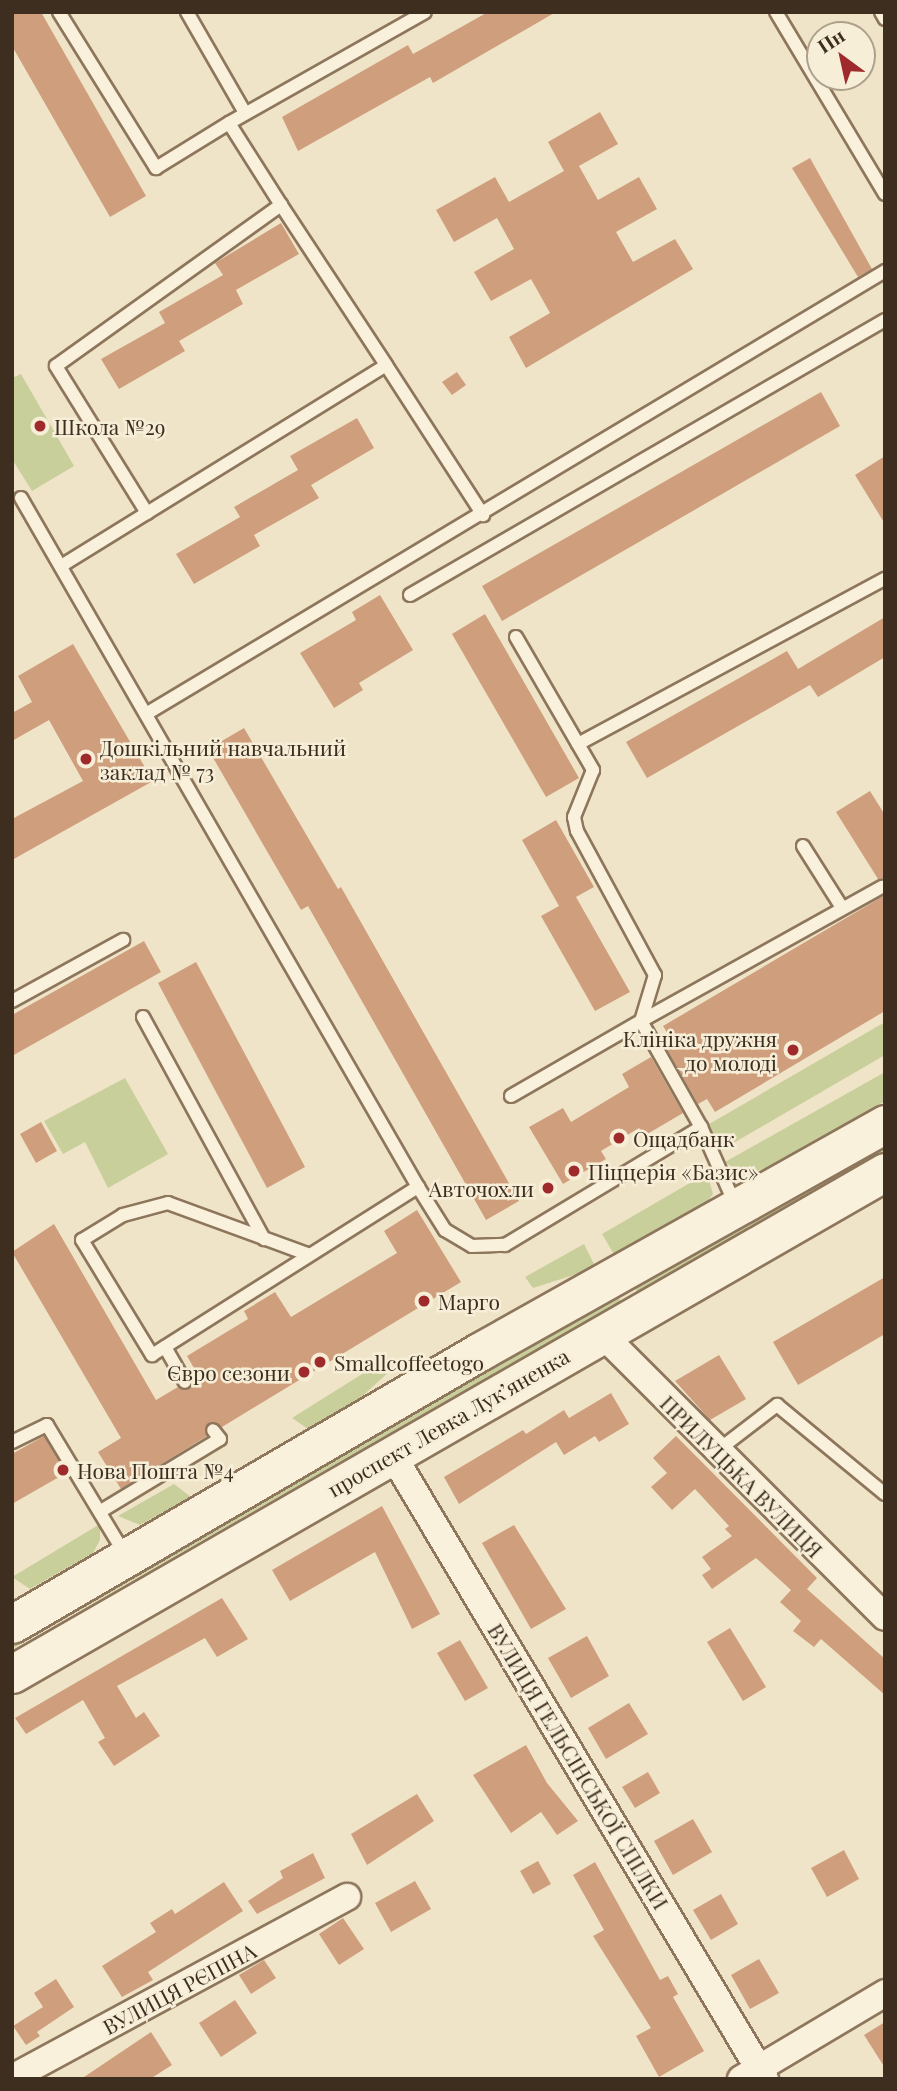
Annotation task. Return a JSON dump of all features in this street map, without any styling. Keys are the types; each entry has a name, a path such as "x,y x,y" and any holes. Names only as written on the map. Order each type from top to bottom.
{"main road":[{"name":"проспект Левка Лукʼяненка","path":"12,1624 885,1124"},
{"name":"проспект Левка Лукʼяненка","path":"12,1674 885,1172"}],"street":[{"name":"ПРИЛУЦЬКА ВУЛИЦЯ","path":"602,1334 885,1617"},
{"name":"ВУЛИЦЯ ГЕЛЬСІНСЬКОЇ СПІЛКИ","path":"392,1454 756,2075"},
{"name":"ВУЛИЦЯ РЄПІНА","path":"12,2078 347,1897"},
{"path":"756,2075 885,1993"}],"lane":[{"path":"58,12 156,169 245,113 425,12"},
{"path":"187,12 245,113"},
{"path":"776,12 885,194"},
{"path":"881,12 885,19"},
{"path":"229,123 483,516"},
{"path":"147,513 56,366 281,205"},
{"path":"146,714 483,516 885,271"},
{"path":"410,595 885,320"},
{"path":"61,566 386,365"},
{"path":"21,498 444,1230 472,1245 505,1245 701,1127"},
{"path":"578,744 885,579"},
{"path":"516,637 593,769 574,817 577,831 655,975 641,1021 701,1127 737,1207"},
{"path":"803,846 841,906"},
{"path":"511,1096 841,906 882,887"},
{"path":"12,1001 123,940"},
{"path":"143,1017 264,1239"},
{"path":"307,1254 168,1203 122,1214 82,1240 152,1355 307,1254 418,1187"},
{"path":"165,1347 185,1382"},
{"path":"717,1451 777,1405 885,1494"},
{"path":"12,1442 47,1425 127,1557"},
{"path":"101,1511 220,1439 213,1430"}],"green space":[{"path":"21,374 74,466 32,491 12,459 12,378"},
{"path":"885,1022 885,1055 718,1152 704,1127"},
{"path":"885,1072 885,1101 770,1167 742,1175 725,1162"},
{"path":"125,1078 168,1154 108,1188 85,1142 63,1154 44,1121"},
{"path":"885,1144 885,1155 638,1293 633,1285"},
{"path":"707,1173 713,1194 703,1208 615,1256 602,1234"},
{"path":"584,1244 596,1268 533,1288 525,1277"},
{"path":"616,1294 621,1301 12,1649 12,1641"},
{"path":"386,1359 390,1371 347,1410 311,1431 292,1418"},
{"path":"174,1484 191,1497 140,1525 118,1516"},
{"path":"100,1524 100,1540 93,1553 30,1589 12,1577"}],"building":[{"path":"12,12 41,12 146,196 110,217 12,46"},
{"path":"488,12 556,12 433,83 430,77 298,151 282,117 408,45 413,54"},
{"path":"600,112 618,144 579,166 598,200 639,177 657,209 616,232 633,262 675,239 693,269 526,368 509,337 550,313 531,279 491,301 474,272 514,249 497,218 454,242 436,210 495,177 509,202 564,171 548,142"},
{"path":"810,158 872,269 858,277 792,168"},
{"path":"281,223 299,254 236,290 243,304 179,341 185,351 119,389 101,359 165,323 159,312 223,275 215,263"},
{"path":"457,372 466,385 452,395 442,382"},
{"path":"821,392 840,426 502,621 482,586"},
{"path":"357,418 374,448 311,485 319,498 254,535 260,546 194,584 176,554 240,517 234,507 298,470 290,456"},
{"path":"885,456 885,524 855,475"},
{"path":"380,595 413,650 359,683 363,690 334,708 300,653 356,620 352,612"},
{"path":"485,614 579,778 546,797 452,634"},
{"path":"885,617 885,657 818,697 810,685 647,778 626,742 787,651 798,669"},
{"path":"73,644 153,781 12,860 12,819 83,781 49,720 12,741 12,713 32,702 18,676"},
{"path":"244,728 338,889 341,887 519,1201 486,1220 308,906 301,910 208,749"},
{"path":"870,791 885,815 885,879 878,879 836,812"},
{"path":"556,820 594,887 576,897 630,992 595,1011 541,916 559,906 522,840"},
{"path":"885,895 885,1011 715,1112 707,1099 698,1104 666,1048 674,1044 663,1026"},
{"path":"144,941 161,972 12,1056 12,1015"},
{"path":"196,962 305,1167 267,1188 158,983"},
{"path":"651,1057 683,1113 644,1136 639,1128 601,1151 606,1159 563,1184 529,1127 563,1108 571,1122 629,1087 622,1074"},
{"path":"41,1122 57,1151 36,1163 20,1134"},
{"path":"417,1210 461,1282 222,1427 208,1423 207,1436 121,1489 98,1452 121,1438 12,1252 54,1224 156,1400 178,1387 190,1389 198,1375 187,1356 248,1319 244,1311 275,1292 291,1317 397,1253 384,1231"},
{"path":"885,1277 885,1334 798,1385 773,1342"},
{"path":"719,1355 746,1399 710,1420 675,1381"},
{"path":"611,1393 629,1424 599,1442 595,1436 564,1455 556,1442 459,1504 444,1477 523,1430 526,1434 564,1410 569,1418"},
{"path":"44,1436 66,1473 12,1504 12,1454"},
{"path":"676,1436 817,1578 807,1589 885,1659 885,1695 821,1639 814,1647 793,1631 801,1621 780,1602 791,1590 756,1558 712,1589 702,1575 711,1569 702,1557 732,1536 725,1529 729,1526 695,1489 672,1510 651,1487 667,1473 653,1458"},
{"path":"382,1506 440,1614 412,1629 375,1552 290,1601 272,1570"},
{"path":"514,1525 566,1609 531,1629 482,1543"},
{"path":"222,1598 248,1639 217,1657 205,1638 117,1686 136,1718 144,1712 160,1736 114,1766 98,1742 105,1738 83,1700 26,1734 15,1718"},
{"path":"730,1628 766,1687 743,1701 707,1642"},
{"path":"587,1636 609,1676 571,1698 548,1658"},
{"path":"460,1640 488,1688 465,1701 437,1653"},
{"path":"629,1703 648,1734 606,1759 588,1728"},
{"path":"526,1745 547,1783 578,1821 557,1835 541,1812 511,1833 473,1775"},
{"path":"648,1772 660,1793 635,1808 622,1787"},
{"path":"417,1794 434,1821 367,1865 351,1834"},
{"path":"693,1819 712,1852 673,1875 654,1841"},
{"path":"844,1850 859,1879 827,1897 811,1868"},
{"path":"313,1853 325,1878 257,1914 248,1901 283,1878 280,1871"},
{"path":"538,1861 551,1884 533,1894 520,1871"},
{"path":"595,1862 660,1980 668,1976 678,1994 673,1997 704,2051 659,2077 636,2036 651,2028 593,1936 604,1930 573,1875"},
{"path":"415,1881 431,1909 391,1932 375,1903"},
{"path":"224,1882 243,1911 148,1972 153,1980 122,1997 102,1966 156,1932 150,1923 172,1909 175,1914"},
{"path":"721,1894 738,1924 711,1940 693,1910"},
{"path":"343,1918 364,1949 339,1965 319,1934"},
{"path":"759,1959 779,1993 750,2009 731,1975"},
{"path":"264,1960 276,1978 251,1994 239,1975"},
{"path":"56,1979 74,2007 37,2032 40,2036 26,2045 13,2026 43,2007 34,1993"},
{"path":"235,2000 257,2033 221,2057 199,2023"},
{"path":"885,2022 885,2068 864,2035"},
{"path":"151,2032 172,2065 150,2079 81,2079"}],"place":[{"name":"Школа №29","path":"40,426"},
{"name":"Дошкільний навчальний заклад № 73","path":"86,759"},
{"name":"Клініка дружня до молоді","path":"793,1050"},
{"name":"Ощадбанк","path":"619,1138"},
{"name":"Піццерія «Базис»","path":"574,1171"},
{"name":"Авточохли","path":"548,1188"},
{"name":"Марго","path":"424,1301"},
{"name":"Smallcoffeetogo","path":"320,1362"},
{"name":"Євро сезони","path":"304,1372"},
{"name":"Нова Пошта №4","path":"63,1470"}]}
